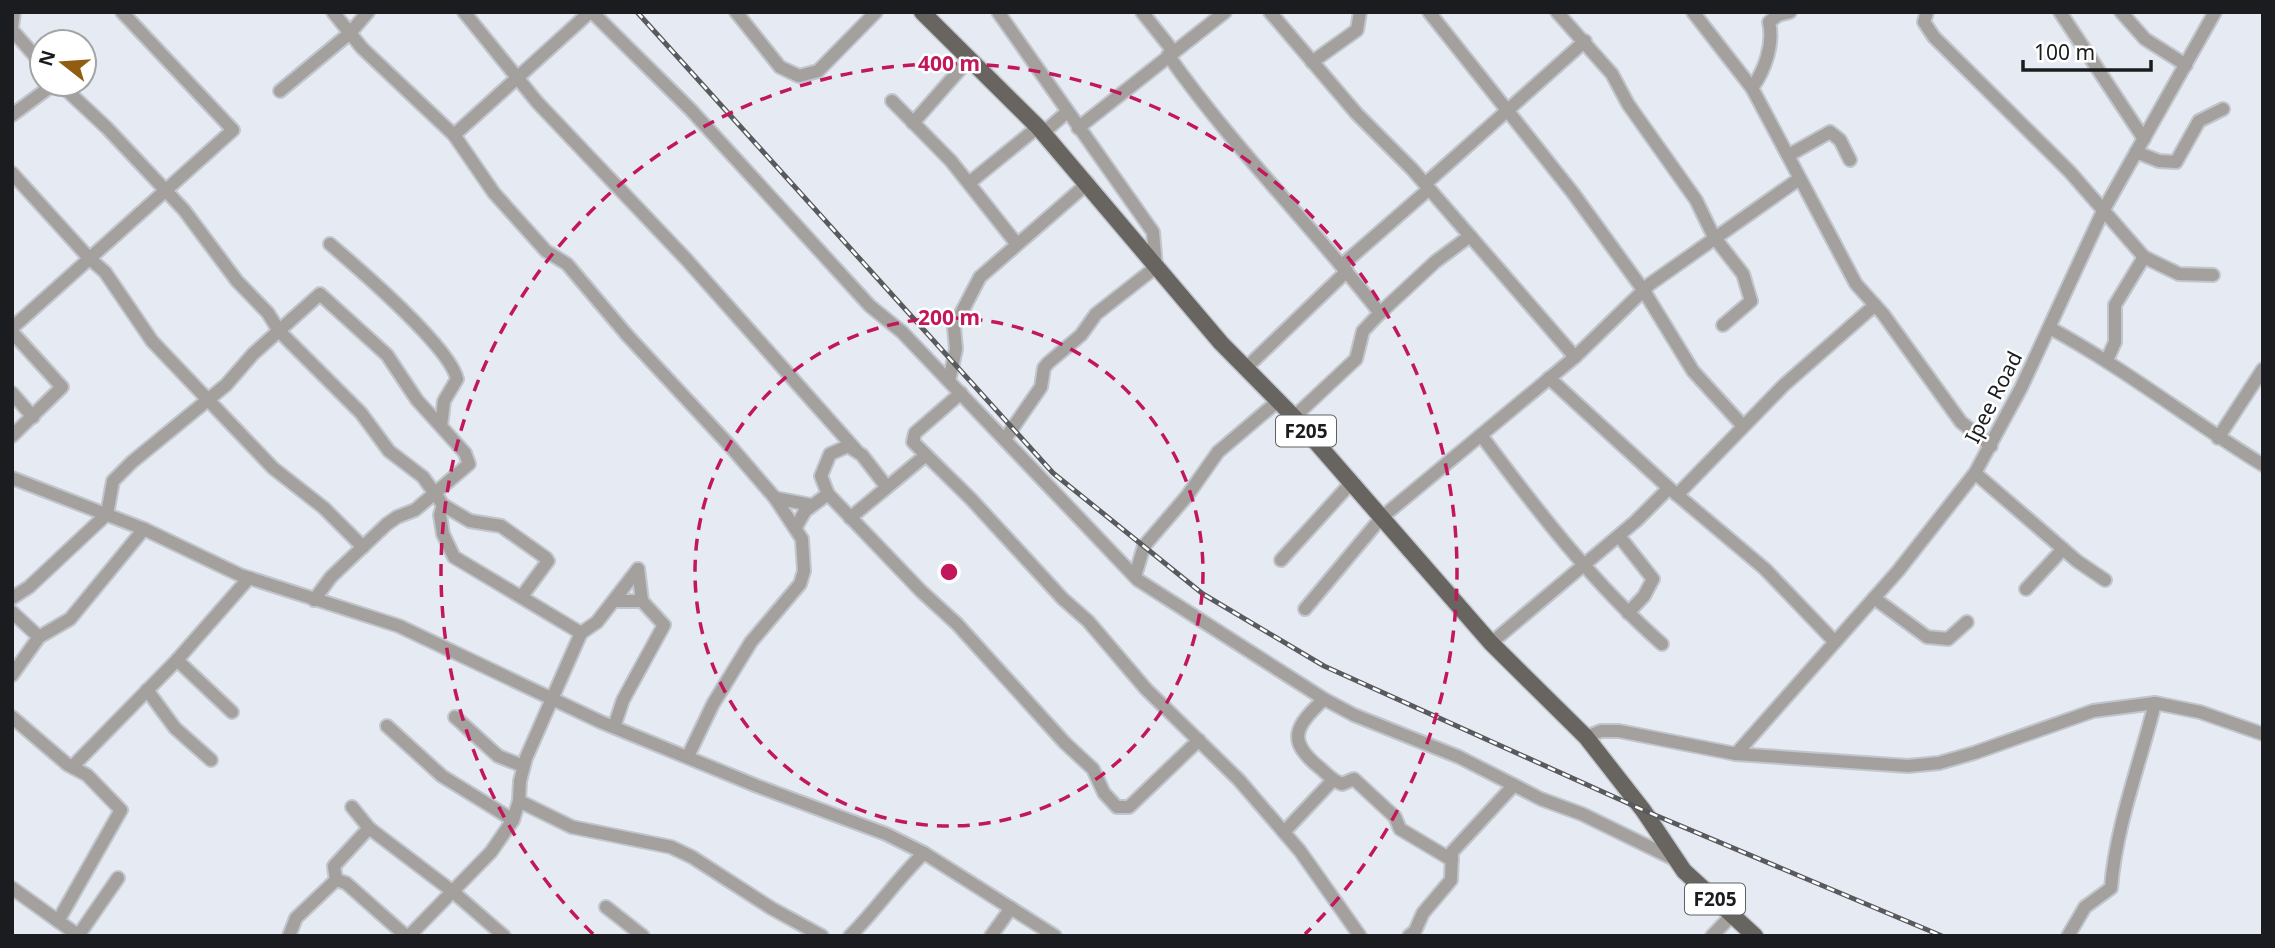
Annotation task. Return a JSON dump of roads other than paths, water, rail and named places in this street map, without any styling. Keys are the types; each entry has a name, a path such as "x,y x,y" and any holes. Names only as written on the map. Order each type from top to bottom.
{"main road":[{"name":"F205","path":"922,12 1040,130 1088,183 1156,267 1246,368 1294,417 1491,643 1586,737 1643,810 1676,860 1755,936"}],"street":[{"path":"25,12 13,23 28,44"},
{"path":"12,436 62,387 12,330 233,130 122,12"},
{"path":"333,12 404,90 416,97 454,135 494,193 546,251 567,264 627,335 775,498 785,517 796,527 804,553 800,584 751,642 713,704 688,756"},
{"path":"280,91 351,33 368,12"},
{"path":"464,12 537,102 686,259 886,486"},
{"path":"454,135 591,12 691,110 870,306 902,332 1135,576 1324,699 1379,725 1422,740 1676,860"},
{"path":"736,12 780,67 799,76 818,71 876,12"},
{"path":"998,12 1153,232 1156,267 1096,314 1081,335 1048,363 1044,368 1041,387 1005,439"},
{"path":"1142,12 1212,118 1380,313"},
{"path":"1078,128 1225,12"},
{"path":"1270,12 1357,114 1427,186 1575,356"},
{"path":"1312,62 1357,30 1360,12"},
{"path":"1429,12 1573,193 1644,291 1693,371 1743,426"},
{"path":"1557,12 1612,74 1628,104 1689,190 1714,237 1743,274 1751,301 1723,325"},
{"path":"1693,12 1752,88 1856,284 1875,305 1961,422 1991,446"},
{"path":"1752,88 1762,74 1768,52 1771,32 1769,22 1778,15 1790,12"},
{"path":"1927,12 1924,22 1934,37 2070,172 2144,257 2179,274 2213,275"},
{"path":"2060,12 2144,139"},
{"path":"2121,12 2145,38 2186,65"},
{"name":"Ipee Road","path":"1735,754 1874,598 1975,473 2050,328 2103,211 2215,12"},
{"path":"1246,368 1506,109 1585,41"},
{"path":"913,123 970,58"},
{"path":"12,115 35,98"},
{"path":"75,98 107,128 193,221 237,281 268,313 279,331 361,413 389,451 417,471 443,505 470,521 501,526 546,558 548,561 522,596"},
{"path":"892,101 928,134 1016,243"},
{"path":"2136,152 2160,161 2176,162 2199,121 2223,109"},
{"path":"969,183 1067,112"},
{"path":"1788,155 1830,132 1840,140 1850,160"},
{"path":"12,173 90,260 106,272 152,341 207,400 273,468 324,508 363,547"},
{"path":"1305,609 1381,518 1575,356 1644,291 1714,237 1799,179"},
{"path":"939,412 956,349 954,327 980,277 1088,183"},
{"path":"1294,417 1356,359 1363,331 1380,313 1435,262 1470,236"},
{"path":"330,244 411,317 455,368 457,379 444,401 440,426"},
{"path":"2107,360 2115,342 2115,305 2144,257"},
{"path":"12,598 29,587 107,514 110,489 119,474 207,400 322,294 387,355 417,400 466,453 470,464 451,483 434,491 415,510 397,516 331,577 314,600"},
{"path":"1491,643 1673,492 1784,385 1875,305"},
{"path":"2050,328 2107,360 2218,438 2263,465"},
{"path":"2218,438 2263,369"},
{"path":"1549,378 1673,492 1765,569 1835,642"},
{"path":"12,393 33,417"},
{"path":"961,393 913,436 913,442 1063,599 1088,621 1146,689 1199,740 1284,832 1360,936"},
{"path":"1135,576 1149,538 1187,496 1218,452 1278,401"},
{"path":"834,427 830,454 821,476 828,494 957,624 1065,743 1093,768 1104,793 1120,809 1129,807 1199,740"},
{"path":"1481,435 1583,565 1628,613 1662,644"},
{"path":"830,454 844,446 856,450"},
{"path":"850,518 926,455"},
{"path":"1975,473 2063,549 2105,580"},
{"path":"12,478 144,529 249,578 399,626 614,727 757,786 886,834 924,853 1055,936"},
{"path":"1281,560 1350,483"},
{"path":"796,527 811,505 828,494"},
{"path":"775,498 811,505"},
{"path":"443,505 440,515 442,529 450,552 479,574 522,596 581,633"},
{"path":"12,675 39,637 70,619 144,529"},
{"path":"1619,536 1653,579 1644,596 1628,613"},
{"path":"2026,590 2063,549"},
{"path":"336,880 346,883 408,936 491,852 513,820 519,801 523,766 581,633 597,622 638,569 642,601 664,625 623,700 614,727"},
{"path":"73,766 177,660 249,578"},
{"path":"1874,598 1934,640 1948,639 1967,622"},
{"path":"615,601 642,601"},
{"path":"12,612 39,637"},
{"path":"177,660 232,712"},
{"path":"147,690 175,728 211,760"},
{"path":"1324,699 1303,720 1297,744 1308,759 1333,780 1342,784 1354,779 1362,783 1366,791 1395,817 1400,829 1452,860"},
{"path":"2068,936 2085,907 2111,888 2113,865 2127,803 2155,703"},
{"path":"1586,737 1601,732 1619,731 1735,754 1897,765 1939,763 2093,711 2155,703 2200,712 2263,734"},
{"path":"12,717 53,754 87,775 121,810 58,921"},
{"path":"454,717 498,756 523,766"},
{"path":"387,726 442,776 513,820"},
{"path":"1284,832 1333,780"},
{"path":"1409,936 1451,880 1452,860 1457,847 1514,785"},
{"path":"519,801 572,827 642,840 692,856 785,916 822,936"},
{"path":"352,807 369,828 452,891 504,936"},
{"path":"336,880 334,866 369,828"},
{"path":"850,936 876,910 902,874 924,853"},
{"path":"12,888 78,936 118,878"},
{"path":"289,936 296,918 336,880"},
{"path":"606,907 643,936"},
{"path":"992,936 1011,908"},
{"path":"1712,936 1732,915"}],"railway":[{"path":"637,12 1053,473 1203,594 1324,666 1643,810 1942,936"}]}
